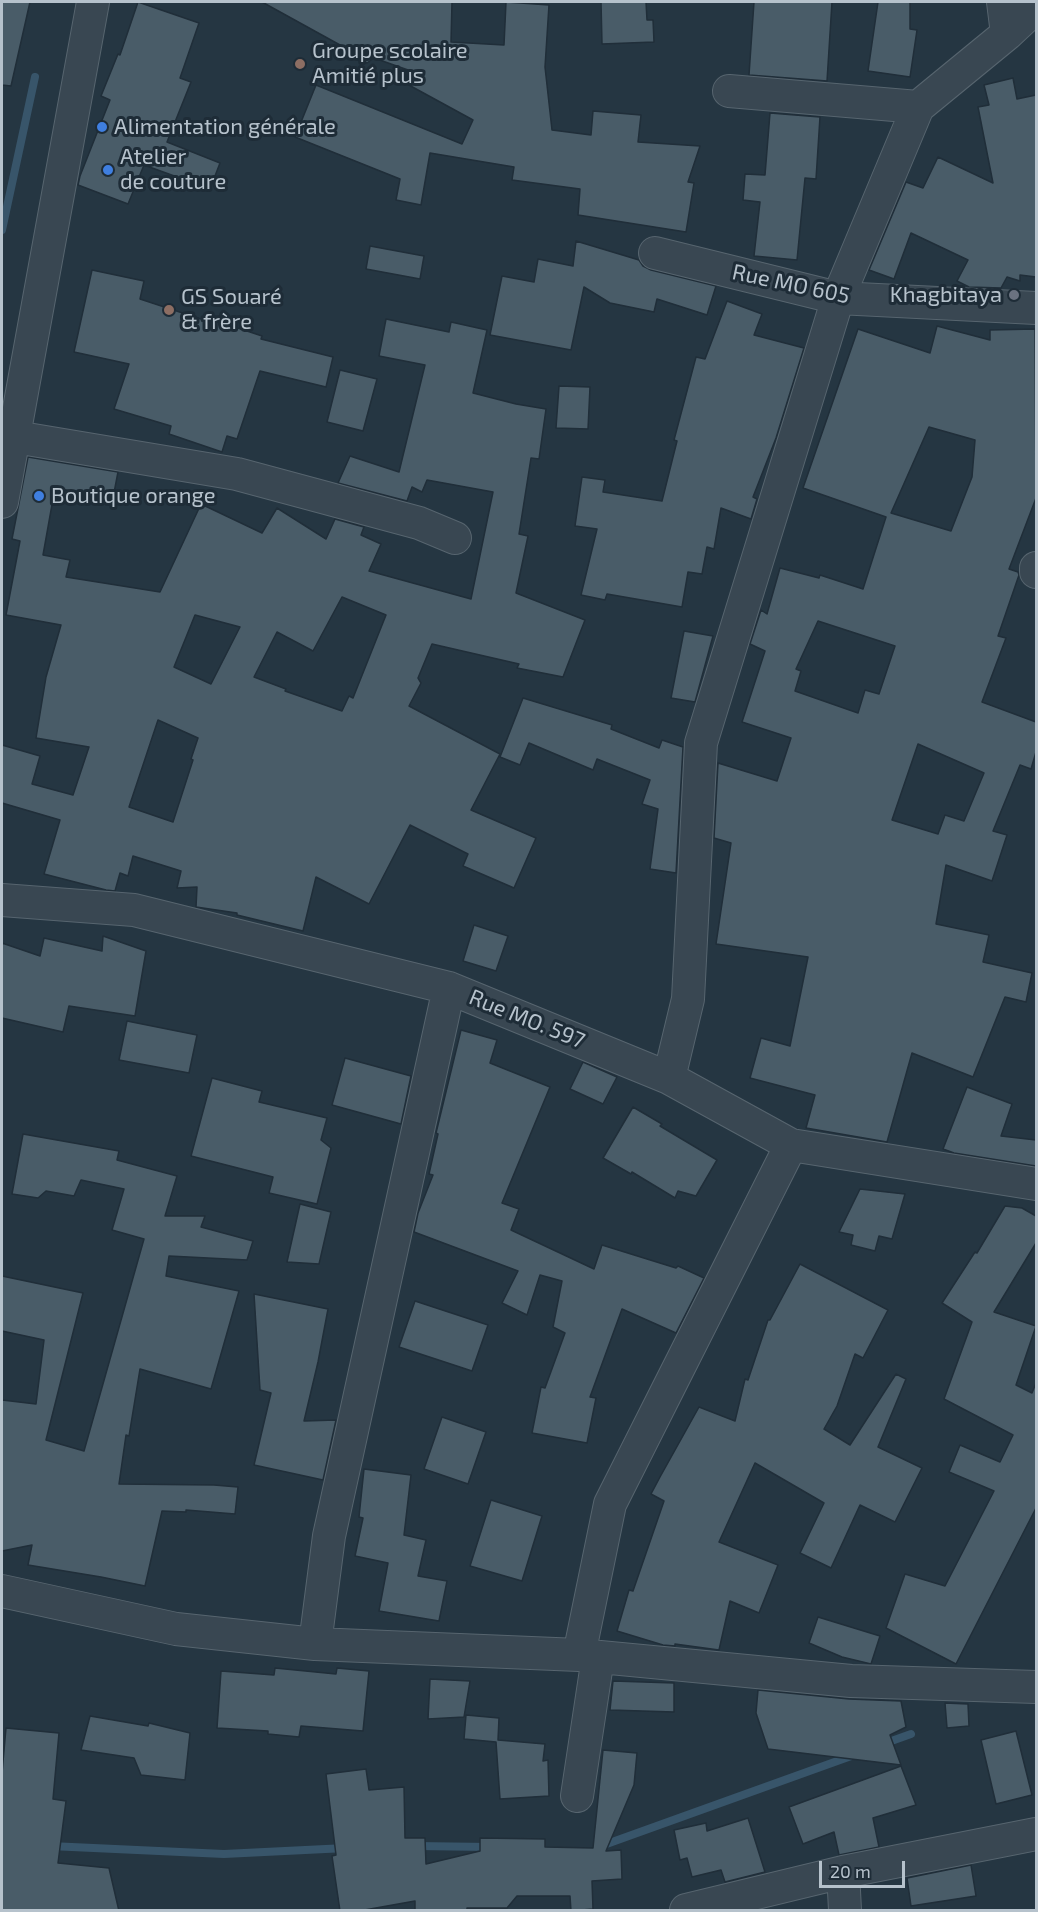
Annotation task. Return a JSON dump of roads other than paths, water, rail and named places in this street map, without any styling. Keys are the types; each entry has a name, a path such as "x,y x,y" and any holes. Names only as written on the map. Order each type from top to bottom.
{"street":[{"path":"2,502 93,2"},
{"path":"1003,2 1007,34"},
{"path":"669,1078 688,999 701,743 838,298 918,107 1007,34 1036,7"},
{"path":"729,91 918,107"},
{"name":"Rue MO 605","path":"655,253 838,298 1036,308"},
{"path":"15,437 237,474 419,523 455,538"},
{"name":"Rue MO. 597","path":"2,900 134,910 450,987 669,1078 791,1145 1036,1184"},
{"path":"315,1644 329,1536 450,987"},
{"path":"577,1796 588,1656 610,1504 791,1145"},
{"path":"2,1591 176,1629 315,1644 588,1656 850,1681 1036,1687"},
{"path":"686,1911 843,1872 1036,1834"},
{"path":"843,1872 845,1911"}],"waterway":[{"path":"2,230 35,77"},
{"path":"883,1744 911,1734"},
{"path":"601,1846 854,1755"},
{"path":"50,1846 224,1854 346,1848"},
{"path":"415,1846 490,1847"}],"place":[{"name":"Groupe scolaire Amitié plus","path":"300,64"},
{"name":"Alimentation générale","path":"102,127"},
{"name":"Atelier de couture","path":"108,170"},
{"name":"Khagbitaya","path":"1014,295"},
{"name":"GS Souaré & frère","path":"169,310"},
{"name":"Boutique orange","path":"39,496"}]}
